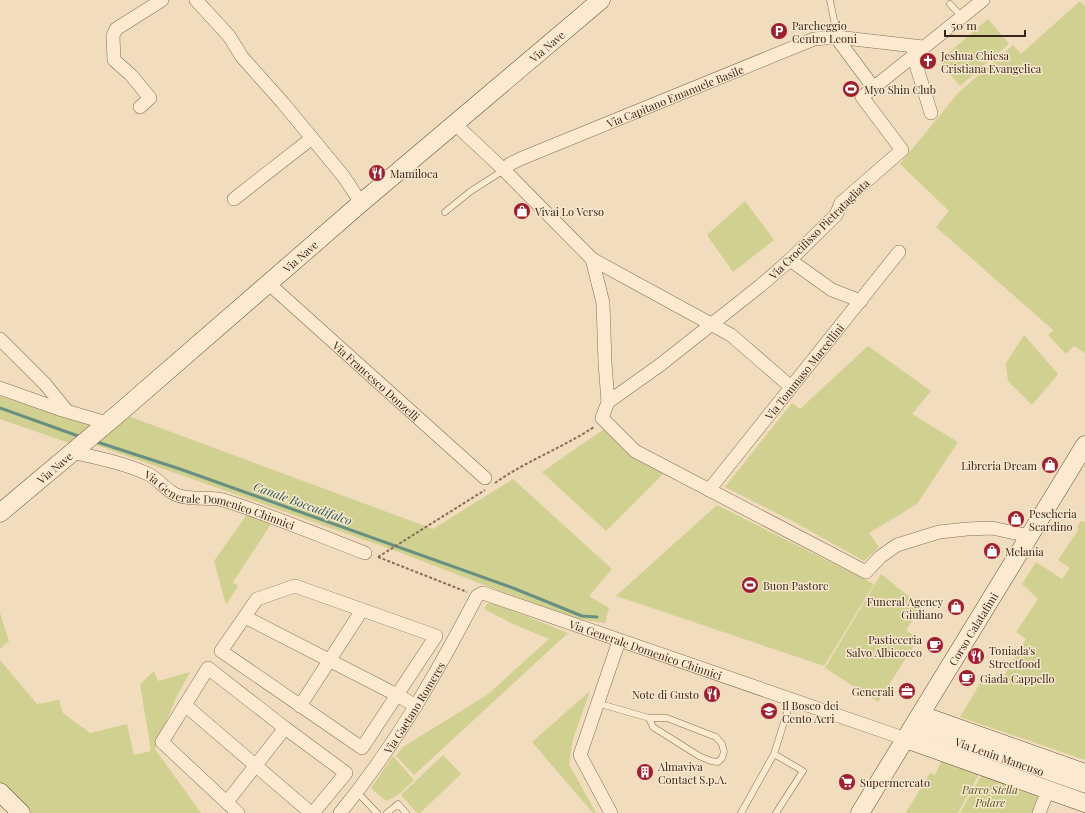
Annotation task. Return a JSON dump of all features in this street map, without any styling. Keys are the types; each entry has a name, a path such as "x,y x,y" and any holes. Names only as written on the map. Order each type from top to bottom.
{"street":[{"path":"140,107 150,98 131,76 114,60 113,36 116,29 162,0"},
{"path":"196,0 229,36 242,56 344,177 361,203"},
{"name":"Via Crocifisso Pietratagliata","path":"608,402 660,365 760,286 790,260 836,215 841,204 902,150 862,97 983,0"},
{"name":"Via Nave","path":"0,513 102,428 268,283 596,2"},
{"path":"836,37 873,87"},
{"name":"Via Capitano Emanuele Basile","path":"504,170 520,158 814,39 836,37 918,51"},
{"path":"918,51 931,113"},
{"path":"455,124 504,170 592,259 731,335 791,387"},
{"path":"234,200 312,138"},
{"name":"Via Tommaso Marcellini","path":"709,490 899,252"},
{"path":"592,259 603,303 608,402 602,418 635,451 866,572 880,558 897,545 940,532 992,528 1029,536"},
{"path":"790,260 832,290 861,301"},
{"name":"Via Francesco Donzelli","path":"268,283 485,478"},
{"path":"0,339 45,384 67,411"},
{"path":"0,388 67,411 102,428"},
{"name":"Corso Calatafimi","path":"860,813 1085,445"},
{"name":"Via Generale Domenico Chinnici","path":"75,450 148,474 179,496 202,499 215,498 225,501 270,515 365,553"},
{"path":"295,586 362,610 436,636 362,748 221,651 257,599 295,586"},
{"name":"Via Generale Domenico Chinnici","path":"477,596 483,593 489,594 791,700 913,727"},
{"name":"Via Gaetano Romeres","path":"340,813 383,756 416,706 452,644 477,596"},
{"path":"300,706 362,610"},
{"path":"245,617 416,706"},
{"path":"612,813 580,755 619,640"},
{"path":"185,705 312,813 346,773 208,668 185,705 162,742 238,813"},
{"name":"Via Lenin Mancuso","path":"913,727 1085,773"},
{"name":"Via Lenin Mancuso","path":"913,727 1085,786"},
{"name":"Via Lenin Mancuso","path":"913,727 1048,790 1085,803"},
{"path":"227,802 285,728"},
{"path":"1039,813 1048,790"},
{"path":"0,792 21,813"}],"lane":[{"path":"830,0 836,37"},
{"path":"950,4 962,17"},
{"name":"Via Capitano Emanuele Basile","path":"445,212 471,191 504,170"},
{"path":"742,813 774,754 791,700"},
{"path":"597,703 649,718 667,718 716,737 722,744 724,752 722,758 718,762 699,756 653,727 649,718"},
{"path":"774,754 803,771 776,813"},
{"path":"357,792 377,813"},
{"path":"387,813 398,804 406,813"}],"path":[{"path":"388,561 477,596"}],"green space":[{"path":"1080,1 1085,6 1085,353 1074,346 1066,354 1048,335 1053,330 936,227 949,211 900,164 958,93 1013,45 1021,54"},
{"path":"988,19 1009,44 960,86 939,61"},
{"path":"745,201 774,240 733,272 707,235"},
{"path":"1024,335 1058,374 1032,405 1008,381 1006,363"},
{"path":"868,346 931,391 912,414 958,442 917,504 869,533 879,547 864,561 798,524 725,487 792,403 800,409"},
{"path":"0,396 93,426 72,444 0,419"},
{"path":"128,416 433,529 513,479 612,569 589,596 609,608 605,623 578,619 396,551 93,444"},
{"path":"604,429 625,451 664,473 606,531 542,472"},
{"name":"Buon Pastore","path":"717,505 874,584 824,666 616,596"},
{"path":"248,513 273,521 233,582 238,586 226,605 214,561"},
{"path":"1081,521 1085,523 1085,760 960,717 985,675 999,684 1026,639 1016,632 1038,599 1022,584 1036,562 1062,579 1070,568 1058,560 1079,529 1077,527"},
{"path":"881,574 922,607 906,630 918,639 878,702 825,668"},
{"path":"491,602 568,633 414,775 396,756 403,747 487,695 549,639 511,623 484,609 487,604"},
{"path":"0,613 9,641 0,649"},
{"path":"0,660 37,704 59,700 63,713 90,733 127,724 134,755 151,751 140,684 154,671 158,681 190,672 176,698 155,749 201,813 30,813 0,783"},
{"path":"590,691 573,739 569,764 596,813 593,813 532,742"},
{"path":"443,755 461,774 420,813 417,813 401,795"},
{"path":"393,756 414,780 398,795 386,801 371,788"},
{"path":"942,760 979,774 958,813 906,812 930,773 935,775"},
{"name":"Parco Stella Polare","path":"982,774 1039,793 1032,813 960,813"}],"waterway":[{"name":"Canale Boccadifalco","path":"0,408 81,437"},
{"name":"Canale Boccadifalco","path":"94,441 180,469 513,588 582,616 597,617"}],"place":[{"name":"Parcheggio Centro Leoni","path":"779,31"},
{"name":"Jeshua Chiesa Cristiana Evangelica","path":"928,61"},
{"name":"Myo Shin Club","path":"851,89"},
{"name":"Mamiloca","path":"377,173"},
{"name":"Vivai Lo Verso","path":"522,211"},
{"name":"Libreria Dream","path":"1050,465"},
{"name":"Pescheria Scardino","path":"1016,519"},
{"name":"Melania","path":"992,551"},
{"name":"Buon Pastore","path":"750,585"},
{"name":"Funeral Agency Giuliano","path":"956,607"},
{"name":"Pasticceria Salvo Albicocco","path":"935,645"},
{"name":"Toniada's Streetfood","path":"976,656"},
{"name":"Giada Cappello","path":"967,678"},
{"name":"Generali","path":"907,691"},
{"name":"Note di Gusto","path":"712,694"},
{"name":"Il Bosco dei Cento Acri","path":"769,711"},
{"name":"Almaviva Contact S.p.A.","path":"645,772"},
{"name":"Supermercato","path":"847,782"}]}
